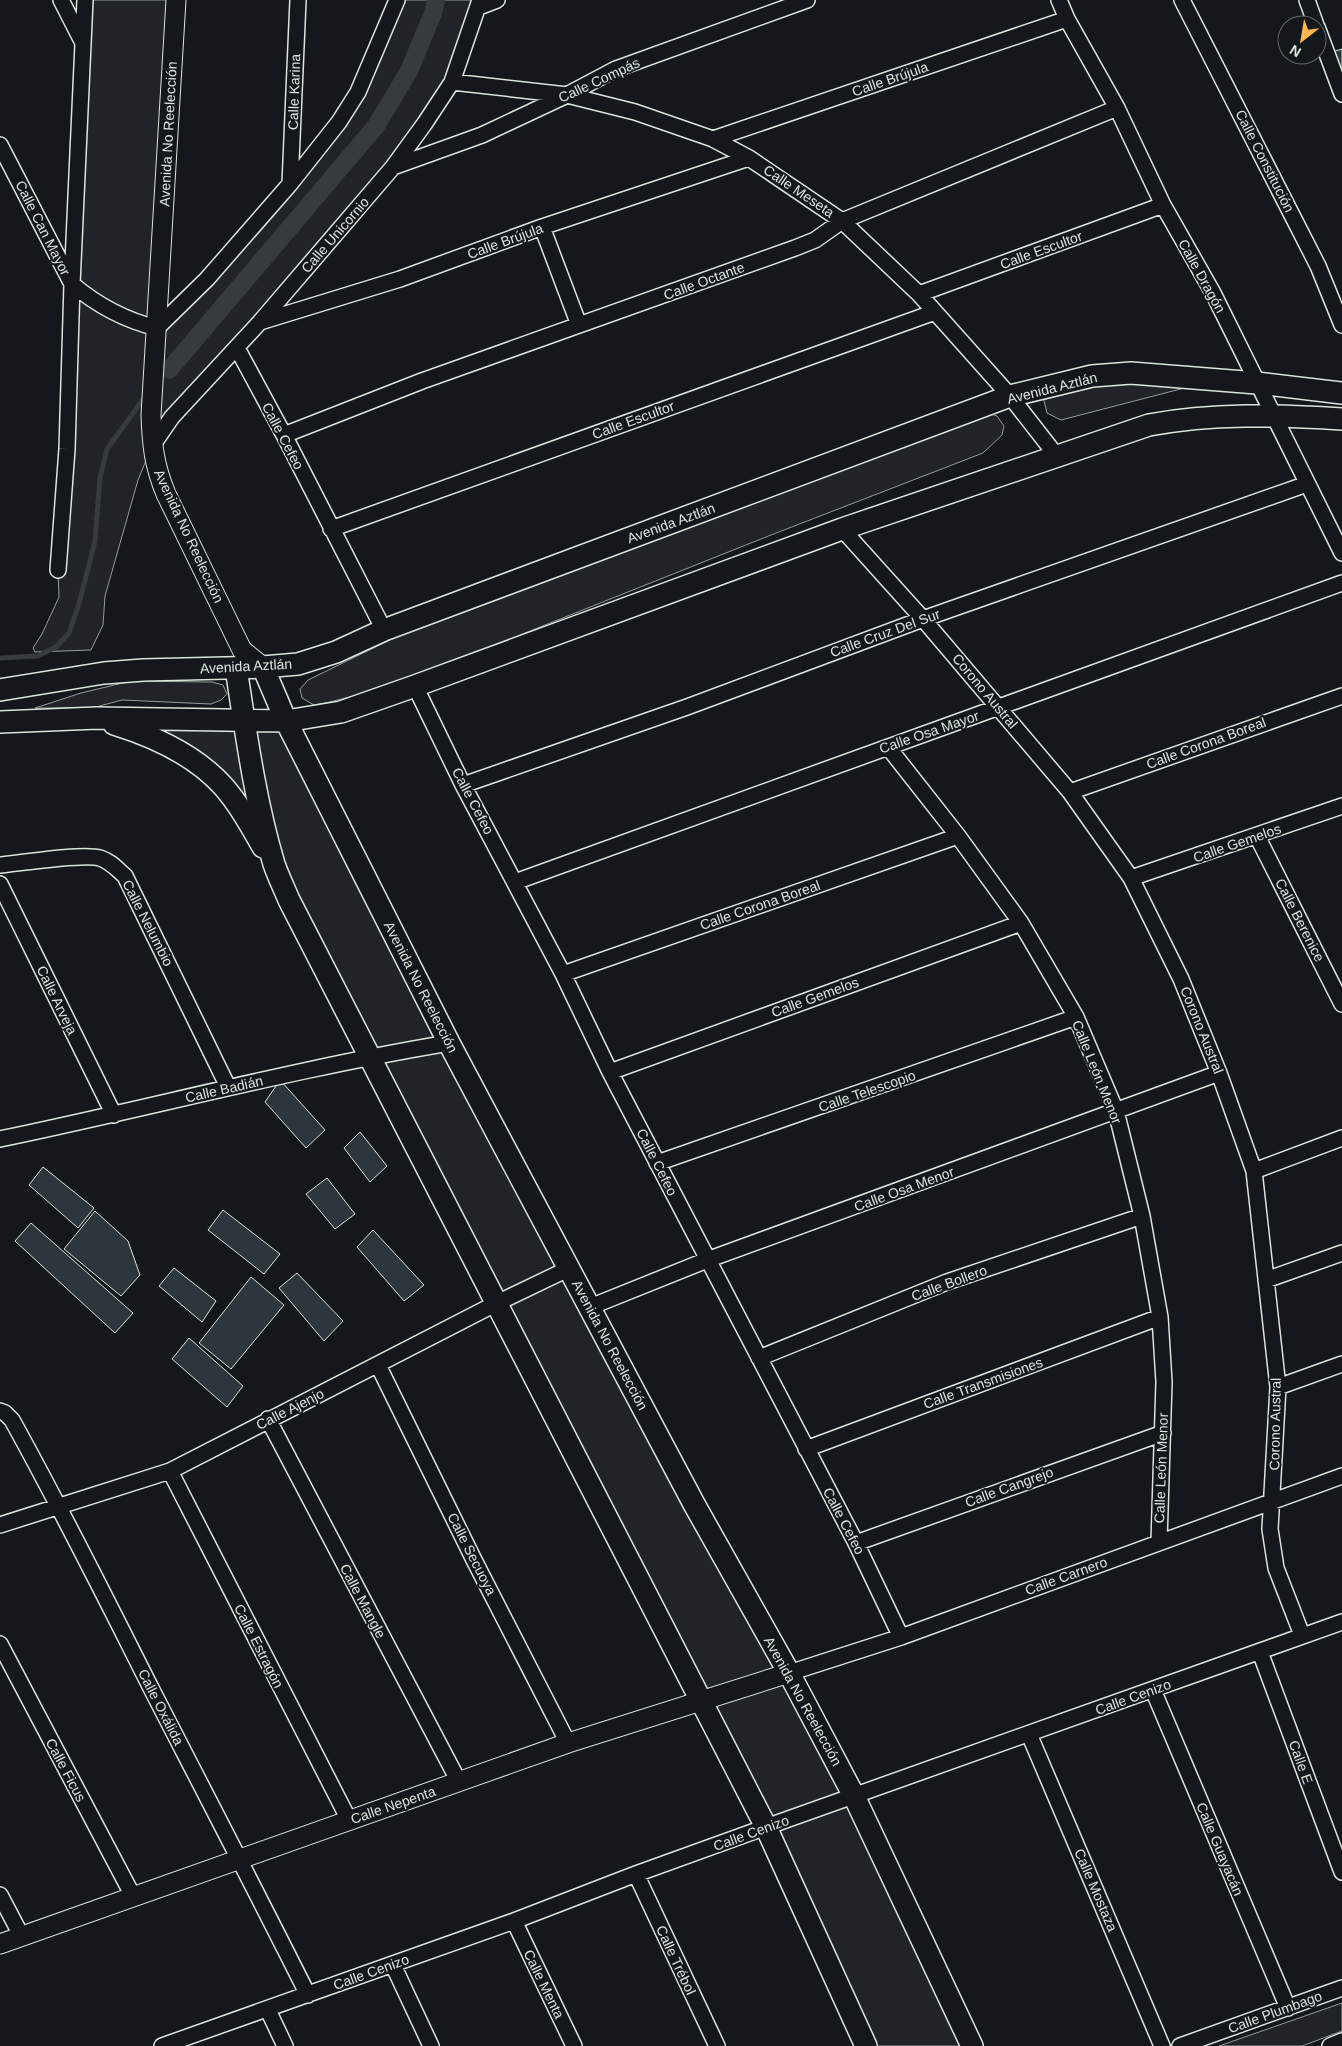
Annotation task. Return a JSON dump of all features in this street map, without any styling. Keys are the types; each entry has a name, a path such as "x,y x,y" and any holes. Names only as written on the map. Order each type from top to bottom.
{"main road":[{"name":"Avenida Aztlán","path":"0,690 113,672 239,659 263,667 308,661 336,652 384,630 1010,396 1092,376 1131,373 1257,382 1342,393"},
{"path":"0,722 98,718 286,720 341,712 842,529 1056,454 1149,425 1179,419 1273,415 1342,419"},
{"name":"Avenida No Reelección","path":"239,659 244,720 274,866 289,900 495,1304 766,1827 866,2046"},
{"name":"Avenida No Reelección","path":"263,667 286,720 449,1043 694,1504 789,1673 854,1796 972,2046"},
{"path":"98,718 167,744 193,761 222,786 247,820 274,866"}],"street":[{"path":"61,0 83,42"},
{"path":"58,570 68,450 72,284 85,0"},
{"name":"Avenida No Reelección","path":"176,0 151,415 152,446 156,470 239,659"},
{"name":"Calle Karina","path":"290,184 298,0"},
{"path":"72,284 88,298 111,312 136,323 156,328 207,279 290,184 339,122 358,92 398,0"},
{"path":"480,3 497,0"},
{"name":"Calle Compás","path":"393,167 482,135 568,95 616,69 807,0"},
{"name":"Calle Dragón","path":"1059,0 1067,19 1117,108 1164,205 1213,293 1342,553"},
{"name":"Calle Constitución","path":"1182,0 1318,266 1342,325"},
{"path":"1307,0 1313,15"},
{"name":"Calle Unicornio","path":"152,446 172,417 260,322 393,167 452,82 480,3"},
{"name":"Calle Brújula","path":"713,140 1067,19"},
{"path":"1327,53 1342,94"},
{"name":"Calle Meseta","path":"452,82 568,95 635,112 713,140 749,158 842,221 919,294 1010,396 1056,454"},
{"name":"Calle Octante","path":"284,435 422,381 795,248 815,240 842,221 1117,108"},
{"name":"Calle Can Mayor","path":"0,145 72,284"},
{"name":"Calle Brújula","path":"260,322 400,279 542,227 749,158"},
{"name":"Calle Escultor","path":"919,294 1164,205"},
{"path":"542,227 579,325"},
{"name":"Calle Escultor","path":"331,529 935,312"},
{"name":"Calle Cefeo","path":"236,348 284,435 384,630"},
{"name":"Calle Cruz Del Sur","path":"464,784 687,707 923,619 1307,484"},
{"name":"Corono Austral","path":"842,529 923,619 1070,792 1131,878 1181,979 1219,1073 1254,1171 1278,1387 1270,1528 1276,1568 1302,1635"},
{"name":"Calle Osa Mayor","path":"515,882 1342,583"},
{"name":"Calle Cefeo","path":"415,686 610,1072 856,1543 901,1637"},
{"name":"Calle Corona Boreal","path":"1070,792 1342,696"},
{"name":"Calle León Menor","path":"888,747 958,836 1021,922 1076,1017 1116,1111 1142,1216 1160,1317 1164,1382 1159,1542"},
{"name":"Calle Gemelos","path":"1131,878 1342,806"},
{"name":"Calle Corona Boreal","path":"562,974 958,836"},
{"name":"Calle Berenice","path":"1257,836 1342,1004"},
{"name":"Calle Nelumbio","path":"0,865 99,857 112,864 125,876 228,1088"},
{"name":"Calle Arveja","path":"0,884 114,1116"},
{"name":"Calle Gemelos","path":"610,1072 1021,922"},
{"name":"Calle Telescopio","path":"658,1163 1076,1017"},
{"name":"Calle Badián","path":"0,1139 114,1116 368,1056 449,1043"},
{"name":"Calle Osa Menor","path":"590,1307 708,1260 1219,1073"},
{"path":"1254,1171 1342,1138"},
{"name":"Calle Bollero","path":"759,1358 947,1282 1142,1216"},
{"path":"1266,1280 1342,1253"},
{"name":"Calle Ajenjo","path":"0,1525 170,1471 268,1419 570,1268"},
{"name":"Calle Transmisiones","path":"806,1449 1160,1317"},
{"path":"1278,1387 1342,1364"},
{"name":"Calle Secuoya","path":"378,1365 474,1560 568,1743"},
{"name":"Calle Oxálida","path":"6,1416 59,1506 240,1858 308,1995"},
{"name":"Calle Mangle","path":"268,1419 459,1782"},
{"name":"Calle Cangrejo","path":"856,1543 1163,1433"},
{"name":"Calle Estragón","path":"170,1471 349,1820"},
{"name":"Calle Carnero","path":"789,1673 901,1637 1342,1476"},
{"name":"Calle Cenizo","path":"162,2046 268,2010 766,1827 1342,1622"},
{"name":"Calle Ficus","path":"0,1644 133,1896"},
{"name":"Calle E","path":"1260,1652 1342,1872"},
{"name":"Calle Nepenta","path":"0,1944 568,1743 789,1673"},
{"name":"Calle Guayacán","path":"1153,1690 1288,2008"},
{"name":"Calle Mostaza","path":"1029,1734 1162,2046"},
{"name":"Calle Trébol","path":"636,1874 717,2046"},
{"path":"0,1895 22,1937"},
{"name":"Calle Menta","path":"514,1921 574,2046"},
{"path":"392,1965 431,2046"},
{"name":"Calle Plumbago","path":"1180,2046 1342,1988"},
{"path":"268,2010 285,2046"},
{"path":"1330,2046 1342,2042"}],"shaded area":[{"path":"85,0 173,0 157,327 339,122 397,0 480,0 479,7 425,123 152,446 138,480 105,596 103,625 91,650 35,652 33,648 42,634 59,597 58,570"},
{"path":"1109,382 1196,385 1061,420 1047,413 1042,392"},
{"path":"979,410 997,416 1004,426 1002,435 983,453 392,686 314,705 302,698 300,689 308,680 404,633"},
{"path":"131,681 212,682 223,685 227,694 221,700 211,704 122,700 92,708 35,708 81,693"},
{"path":"286,721 972,2046 866,2046 274,866 222,786 130,729"},
{"path":"1342,2003 1342,2031 1302,2046 1219,2046"}],"building":[{"path":"1342,49 1342,81 1332,52"},
{"path":"280,1080 325,1130 306,1148 265,1102"},
{"path":"360,1132 387,1166 370,1182 344,1148"},
{"path":"43,1167 94,1208 78,1228 29,1185"},
{"path":"327,1178 355,1214 335,1229 306,1194"},
{"path":"223,1210 280,1254 264,1274 208,1230"},
{"path":"95,1211 128,1241 140,1275 121,1296 64,1249"},
{"path":"31,1223 133,1313 115,1333 15,1241"},
{"path":"373,1230 424,1285 404,1301 357,1247"},
{"path":"174,1268 216,1301 202,1322 159,1286"},
{"path":"297,1273 343,1321 324,1341 279,1288"},
{"path":"251,1277 284,1305 231,1369 199,1343"},
{"path":"189,1338 243,1386 227,1407 172,1359"}],"waterway":[{"path":"169,370 376,126 409,71 433,13 436,0"},
{"path":"0,658 38,656 56,647 69,633 79,604 95,541 100,478 107,449 142,401"}]}
